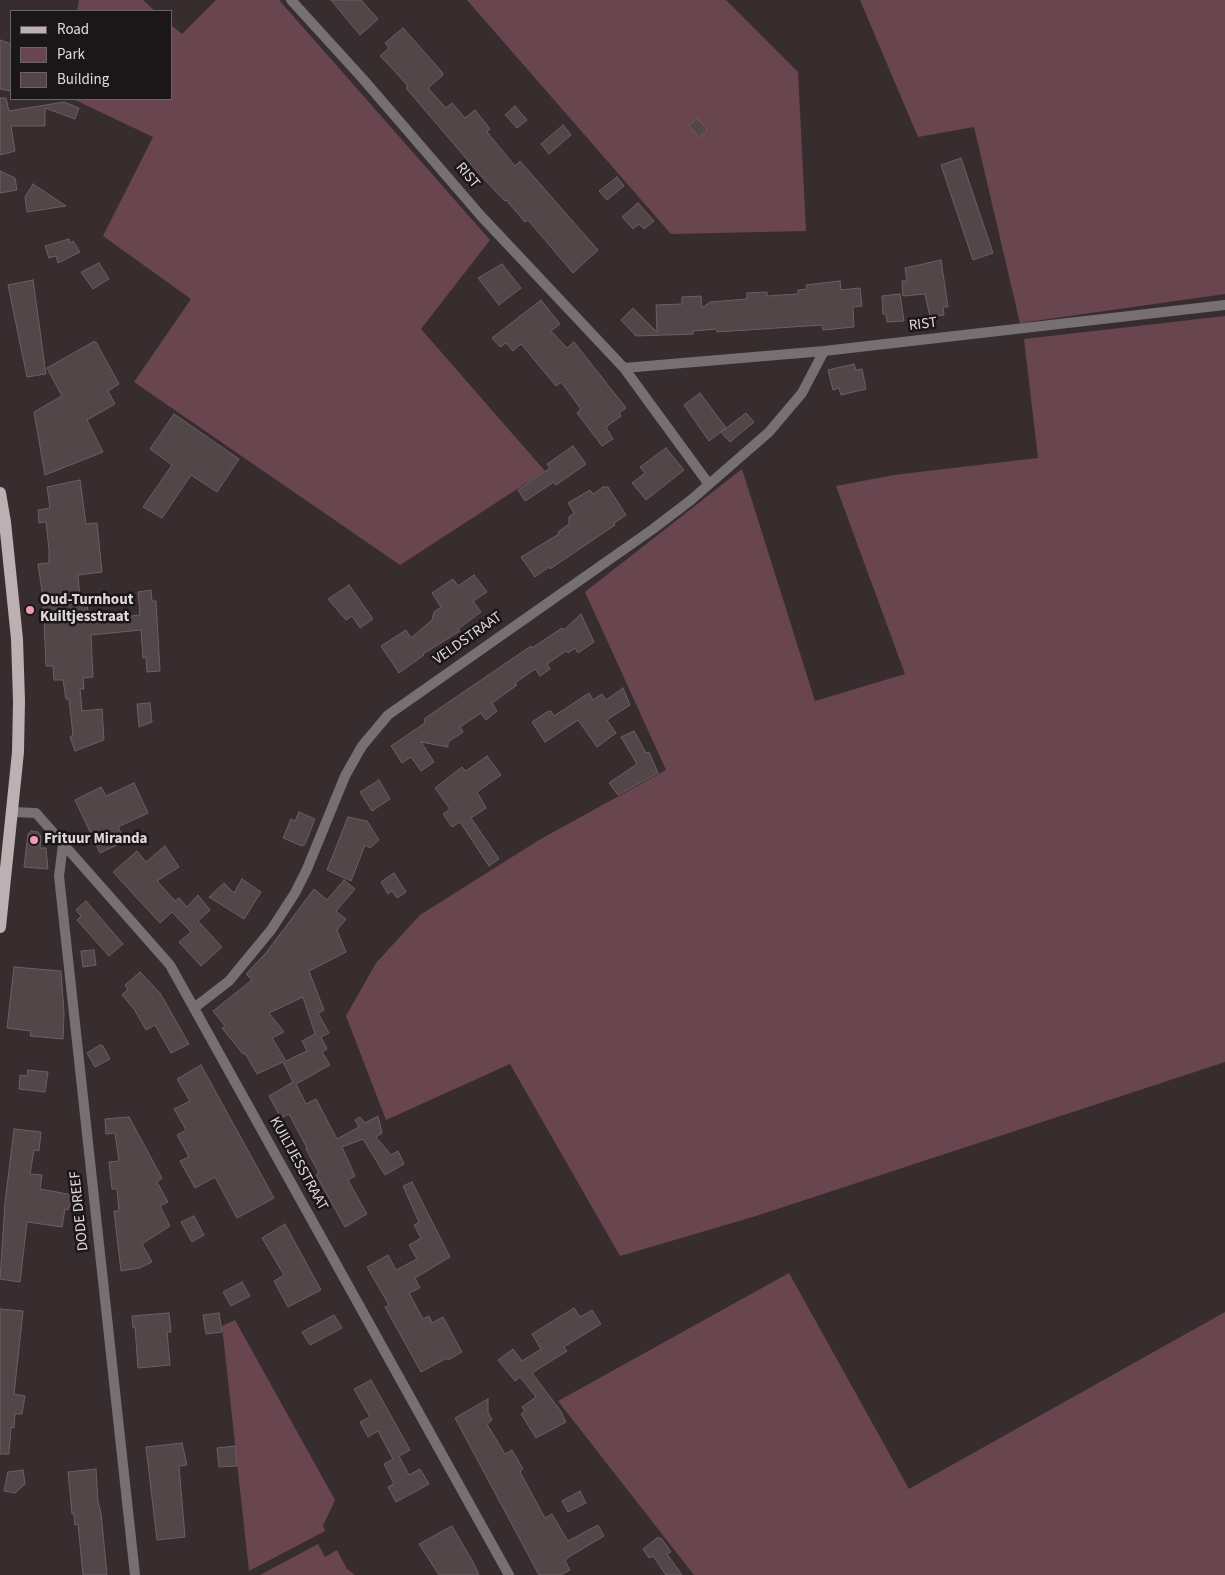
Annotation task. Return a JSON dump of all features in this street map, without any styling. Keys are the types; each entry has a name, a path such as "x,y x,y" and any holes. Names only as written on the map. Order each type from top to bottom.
{"main road":[{"path":"0,493 5,522 18,665 18,746 0,927"}],"street":[{"name":"RIST","path":"291,0 363,78 481,216 624,368 708,483"},
{"name":"RIST","path":"624,368 824,352 1225,305"},
{"name":"VELDSTRAAT","path":"194,1008 229,981 271,930 295,893 346,776 362,746 388,715 653,529 770,432 802,392 824,352"},
{"name":"KUILTJESSTRAAT","path":"12,812 36,813 170,965 510,1575"},
{"name":"DODE DREEF","path":"63,845 60,885 134,1575"}],"green space":[{"path":"79,0 143,0 154,10 77,10"},
{"path":"216,0 279,0 490,240 421,329 545,471 400,565 134,382 191,299 103,236 153,137 75,100 172,100 172,26 182,34"},
{"path":"467,0 726,0 798,72 806,231 671,234"},
{"path":"860,0 1225,0 1225,294 1020,323 974,127 918,137"},
{"path":"1225,316 1225,1062 756,1216 620,1256 510,1064 386,1120 346,1016 376,963 420,915 539,840 666,770 585,592 742,469 815,701 905,674 836,486 894,475 1038,458 1024,339"},
{"path":"789,1273 909,1489 1225,1312 1225,1575 694,1575 558,1401"},
{"path":"235,1320 335,1500 323,1526 325,1531 249,1571 222,1326"},
{"path":"318,1544 325,1557 337,1550 347,1569 355,1575 260,1575"}],"building":[{"path":"331,0 361,0 378,19 360,35"},
{"path":"403,28 442,72 443,75 428,88 446,108 452,103 465,118 475,110 490,129 487,132 515,166 520,161 598,250 573,273 528,220 525,222 482,177 406,88 408,86 380,56 389,48 385,43"},
{"path":"0,40 10,44 10,91 0,89"},
{"path":"0,98 6,98 9,111 64,102 79,108 75,119 45,108 45,126 11,126 15,151 0,155"},
{"path":"515,106 527,120 517,128 505,115"},
{"path":"697,118 707,130 699,137 689,126"},
{"path":"563,125 571,135 549,154 541,144"},
{"path":"961,158 993,253 973,260 941,165"},
{"path":"0,171 15,178 17,190 0,193"},
{"path":"617,177 624,186 607,200 599,191"},
{"path":"33,184 66,206 27,212 25,197"},
{"path":"638,203 654,221 644,229 639,224 633,229 622,217"},
{"path":"69,239 70,243 73,241 80,252 58,263 56,256 49,258 45,246"},
{"path":"941,260 948,307 943,307 944,315 930,317 925,294 903,296 902,281 907,281 905,268"},
{"path":"99,263 109,279 93,289 81,272"},
{"path":"502,264 521,288 499,305 478,278"},
{"path":"33,280 46,374 27,377 8,285"},
{"path":"840,281 841,290 860,288 862,306 853,307 854,327 823,330 822,325 717,332 716,329 693,331 693,334 636,336 621,320 633,308 657,332 656,305 682,304 682,297 701,296 702,308 710,302 747,299 747,293 767,292 767,296 798,294 798,290 807,289 806,285"},
{"path":"900,294 904,321 887,322 886,314 883,314 882,296"},
{"path":"541,300 560,324 551,331 567,348 574,342 626,408 619,413 621,416 606,427 613,439 602,446 577,413 581,409 561,382 556,386 521,344 513,351 506,343 500,347 492,338"},
{"path":"96,342 119,384 108,391 115,404 87,420 103,452 45,475 34,412 62,396 47,368"},
{"path":"854,364 856,370 862,369 866,389 841,395 839,388 833,390 828,370"},
{"path":"700,393 726,428 709,441 684,405"},
{"path":"746,413 754,422 730,442 721,432"},
{"path":"174,414 239,459 217,492 191,475 162,518 143,507 172,465 150,449"},
{"path":"573,446 586,464 556,485 554,482 525,501 518,490 550,468 547,464"},
{"path":"666,448 684,470 646,500 632,483 645,473 640,467"},
{"path":"80,480 86,524 97,523 102,572 78,575 80,598 85,598 89,620 140,615 138,592 151,590 152,601 156,601 160,671 147,672 146,657 143,658 141,630 91,635 93,677 83,678 84,689 80,689 82,711 102,709 104,740 75,751 70,737 73,735 69,699 66,699 63,680 54,680 53,666 46,666 43,598 38,564 49,563 49,550 46,522 39,523 38,510 50,508 47,487"},
{"path":"603,487 608,487 626,515 614,523 615,525 535,577 521,557 559,534 558,532 569,524 569,517 574,513 568,503 590,490 593,494"},
{"path":"474,575 487,592 473,601 481,612 458,629 460,631 423,654 399,673 381,646 406,630 411,638 432,620 434,612 441,607 432,593 453,579 458,586"},
{"path":"349,585 373,619 360,628 352,616 346,620 328,599"},
{"path":"581,614 594,642 578,653 575,648 568,653 566,651 547,664 550,669 540,676 535,669 515,683 517,685 492,703 497,711 486,720 481,713 460,727 463,732 448,742 448,747 421,742 434,762 421,771 411,757 402,763 391,746 425,723 424,719 531,646 532,648 562,628 564,630"},
{"path":"623,688 630,705 607,720 616,733 597,747 578,720 545,742 532,722 547,712 551,711 554,716 589,693 593,700 602,694 606,700"},
{"path":"150,703 152,722 139,727 137,704"},
{"path":"634,731 646,753 649,752 658,773 618,795 609,783 637,764 621,737"},
{"path":"487,756 501,775 477,792 486,808 471,818 499,859 489,866 460,822 452,827 443,814 450,809 435,788 462,767 466,771"},
{"path":"379,780 390,799 372,811 360,792"},
{"path":"134,783 148,813 118,827 125,841 100,853 75,800 101,787 106,796"},
{"path":"299,812 315,819 305,844 302,846 283,838 291,819 295,821"},
{"path":"348,817 367,821 379,840 370,848 365,845 351,881 327,870"},
{"path":"31,831 38,832 41,836 40,848 46,848 48,869 24,867 28,834"},
{"path":"165,846 179,867 157,881 175,901 179,898 187,907 198,895 210,910 198,921 222,947 201,966 179,942 191,932 172,912 160,923 113,872 137,851 146,862"},
{"path":"394,873 406,892 397,898 392,891 388,894 381,882"},
{"path":"242,879 261,892 244,919 209,897 224,883 234,893"},
{"path":"344,880 355,889 336,911 346,919 337,930 346,952 309,971 324,1010 318,1013 329,1033 321,1037 327,1049 322,1052 330,1065 296,1084 306,1104 316,1099 337,1139 359,1127 355,1120 360,1117 365,1123 378,1116 382,1133 376,1137 391,1155 398,1151 404,1164 385,1175 363,1139 342,1147 355,1176 348,1180 367,1214 345,1227 316,1175 319,1173 289,1114 281,1118 269,1096 293,1082 283,1062 257,1074 245,1053 243,1054 222,1028 225,1026 213,1011 252,980 246,974 265,954 314,889 327,900","holes":["303,997 315,1034 302,1041 307,1051 286,1061 272,1038 284,1032 269,1013"]},
{"path":"86,901 123,944 109,956 77,920 81,916 76,910"},
{"path":"94,950 96,965 83,967 81,951"},
{"path":"14,967 61,971 64,1013 63,1039 30,1036 31,1031 7,1028"},
{"path":"140,972 160,993 189,1044 171,1053 155,1025 146,1030 134,1009 122,995 128,989 125,985"},
{"path":"100,1045 103,1046 110,1059 95,1067 87,1053"},
{"path":"201,1065 274,1198 237,1218 215,1177 195,1188 180,1161 189,1157 177,1135 186,1130 174,1109 190,1101 177,1079"},
{"path":"28,1070 48,1072 45,1092 19,1089 20,1075 27,1076"},
{"path":"129,1117 162,1178 157,1182 168,1202 160,1206 170,1226 142,1244 152,1262 140,1268 121,1271 114,1211 119,1211 117,1189 112,1189 109,1162 119,1161 115,1133 106,1134 105,1119"},
{"path":"14,1129 41,1132 39,1151 34,1150 30,1174 42,1175 40,1189 73,1195 68,1210 65,1209 62,1227 27,1222 20,1282 0,1279 5,1203"},
{"path":"412,1182 450,1257 415,1278 420,1288 409,1293 423,1319 429,1316 432,1323 443,1317 462,1352 421,1372 385,1307 389,1305 367,1267 388,1255 396,1270 417,1259 409,1245 421,1238 414,1225 419,1222 403,1186"},
{"path":"194,1216 204,1235 192,1242 181,1222"},
{"path":"285,1224 321,1290 288,1307 274,1281 284,1275 262,1238"},
{"path":"242,1282 250,1296 231,1306 223,1292"},
{"path":"574,1308 580,1317 592,1310 601,1324 564,1347 567,1351 532,1373 560,1410 566,1422 536,1438 521,1414 525,1411 522,1407 536,1397 520,1377 515,1381 498,1360 513,1349 522,1361 541,1349 532,1334"},
{"path":"0,1309 23,1311 14,1394 25,1396 22,1414 15,1414 14,1428 11,1427 9,1454 0,1454"},
{"path":"169,1313 171,1332 167,1332 170,1365 138,1368 135,1327 133,1328 132,1316"},
{"path":"219,1313 222,1332 206,1334 203,1315"},
{"path":"334,1315 342,1328 310,1345 302,1332"},
{"path":"371,1380 410,1450 399,1456 409,1475 420,1469 429,1484 396,1502 388,1487 394,1484 384,1464 393,1459 378,1431 368,1437 360,1422 370,1417 354,1389"},
{"path":"488,1399 488,1412 492,1420 487,1424 505,1454 512,1450 523,1469 520,1472 545,1518 552,1514 568,1541 598,1525 604,1536 567,1558 565,1561 570,1570 561,1575 539,1575 455,1418"},
{"path":"182,1443 187,1465 179,1466 185,1537 157,1540 146,1447"},
{"path":"235,1446 237,1466 219,1467 217,1448"},
{"path":"96,1469 107,1575 83,1575 78,1524 75,1525 74,1514 72,1514 68,1472"},
{"path":"23,1470 25,1484 15,1493 4,1491 8,1472"},
{"path":"580,1491 586,1503 568,1512 562,1501"},
{"path":"452,1526 479,1575 439,1575 419,1544"},
{"path":"657,1538 661,1538 671,1552 667,1554 682,1575 666,1575 653,1556 649,1558 643,1549"}],"place":[{"name":"Oud-Turnhout Kuiltjesstraat","path":"30,610"},
{"name":"Frituur Miranda","path":"34,840"}]}
